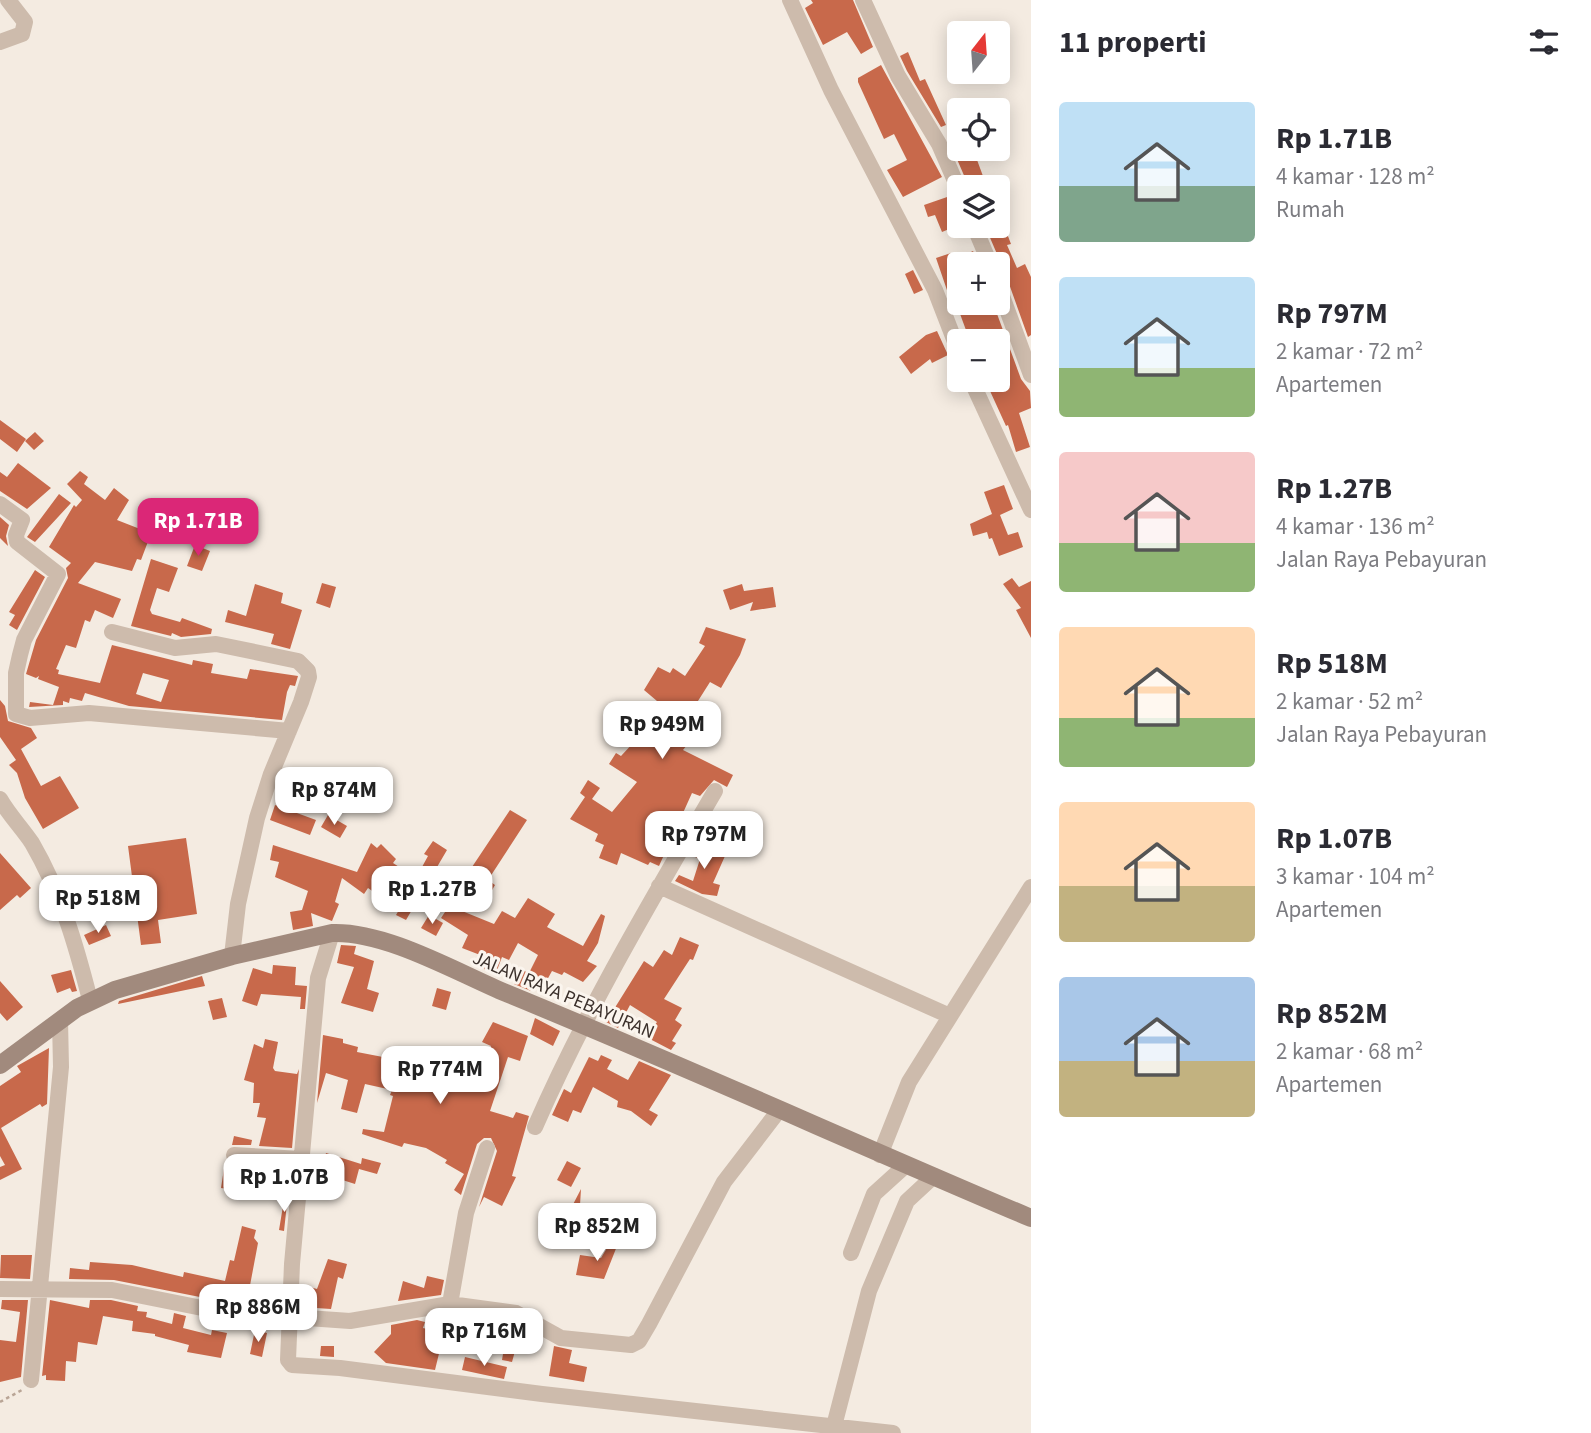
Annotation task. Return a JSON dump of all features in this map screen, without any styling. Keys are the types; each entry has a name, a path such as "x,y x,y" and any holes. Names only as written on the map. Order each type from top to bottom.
{"main road":[{"name":"JALAN RAYA PEBAYURAN","path":"1,1064 90,1000 144,979 332,933 359,935 408,951 583,1024 1031,1218"}],"street":[{"path":"0,42 22,34 25,22 8,0"},
{"path":"790,0 831,90 935,289 950,329"},
{"path":"863,0 898,76 939,145 952,175"},
{"path":"1009,315 1031,375"},
{"path":"977,392 1031,510"},
{"path":"0,504 22,520 17,542 58,575 24,639 16,673 16,714 30,718 89,713 289,731"},
{"path":"112,632 175,648 216,644 298,661 306,666 309,677 257,818 238,904 232,956"},
{"path":"535,1127 583,1024 715,790"},
{"path":"0,799 31,842 61,902 72,927 90,1000"},
{"path":"659,886 950,1016"},
{"path":"880,1154 909,1082 1031,887"},
{"path":"332,933 318,978 301,1159 288,1360 300,1368 340,1368 530,1393 893,1433"},
{"path":"31,1380 61,1067 60,1020"},
{"path":"0,1289 40,1287 112,1290 222,1312 350,1321 450,1304 516,1313 561,1338 635,1344 724,1182 780,1109"},
{"path":"450,1304 466,1213 487,1148"},
{"path":"234,1155 301,1159"},
{"path":"851,1253 874,1194 906,1165"},
{"path":"834,1426 869,1291 907,1201 934,1176"}],"path":[{"path":"0,1402 26,1387 31,1380"}],"building":[{"path":"811,0 853,0 873,47 861,54 847,32 823,45 805,8 813,3"},
{"path":"908,52 920,81 925,79 946,125 941,127 907,71 900,56"},
{"path":"881,65 942,177 903,197 887,170 907,160 894,134 884,139 858,82 858,78"},
{"path":"958,161 977,161 983,175 964,175"},
{"path":"947,197 947,230 942,232 935,215 928,217 924,205"},
{"path":"990,238 1009,238 1011,244 1007,245 1017,268 1025,264 1031,277 1031,335 1028,337 1010,287 1010,252 996,252"},
{"path":"947,254 947,290 936,258"},
{"path":"913,270 923,290 914,294 905,274"},
{"path":"960,315 997,315 1003,329 966,329"},
{"path":"937,331 947,356 932,363 930,359 911,374 899,357 926,335"},
{"path":"1010,349 1021,379 1030,391 1031,408 1019,413 1030,447 1016,452 1008,425 1006,426 990,392 1010,392"},
{"path":"0,420 26,439 17,452 0,439"},
{"path":"35,432 44,441 34,450 25,441"},
{"path":"18,463 51,488 27,509 0,491 0,472 7,477"},
{"path":"80,471 88,477 84,484 105,500 114,488 129,500 117,520 140,529 145,510 170,517 168,522 180,527 175,541 152,531 141,560 137,559 132,571 95,562 78,583 121,599 113,618 95,610 90,622 85,620 76,648 66,645 56,669 59,670 58,674 100,683 112,645 192,665 193,660 213,664 211,673 247,679 250,669 298,676 295,686 290,685 287,692 282,720 129,706 85,693 82,701 70,698 69,703 63,701 63,705 29,707 30,702 53,705 59,687 38,679 39,676 36,678 26,674 36,640 68,578 66,568 71,563 49,547 74,505 76,507 82,500 67,484","holes":["143,673 169,680 161,702 136,694"]},
{"path":"1004,485 1013,509 1000,515 1008,535 1018,532 1023,547 999,556 987,532 973,536 970,524 992,514 984,492"},
{"path":"59,494 71,503 35,542 27,537"},
{"path":"0,517 9,525 6,536 8,546 0,538"},
{"path":"195,545 210,551 202,571 187,566"},
{"path":"151,559 178,568 169,592 157,588 150,610 152,614 180,622 182,618 212,629 211,634 181,637 172,633 171,636 131,626"},
{"path":"35,570 45,577 17,630 9,625 15,615 9,612"},
{"path":"1012,578 1019,587 1031,581 1031,638 1016,610 1021,608 1003,584"},
{"path":"322,583 336,587 330,608 316,603"},
{"path":"255,584 283,593 281,603 302,610 290,649 271,644 274,634 225,622 228,610 246,616"},
{"path":"742,584 744,591 773,587 776,607 750,611 753,602 730,610 723,590"},
{"path":"706,627 746,639 721,688 710,682 679,731 691,740 683,750 733,775 727,787 714,780 700,796 692,793 659,866 650,862 648,865 621,853 617,865 599,858 604,845 595,841 598,834 570,819 585,797 580,793 588,780 600,788 592,799 612,812 637,782 609,764 616,753 621,756 649,726 642,721 657,701 644,690 658,667 670,673 673,668 685,676 705,646 699,643"},
{"path":"0,700 5,706 8,721 31,728 37,738 21,749 41,786 60,776 79,808 43,829 25,798 17,773 9,765 16,760 0,737"},
{"path":"351,786 362,796 365,789 379,796 371,813 357,807 343,794"},
{"path":"275,805 316,820 310,835 270,820"},
{"path":"510,810 527,820 488,880 495,885 488,897 477,889 462,911 494,924 502,911 515,918 528,898 555,914 547,927 583,946 601,914 605,916 598,943 587,961 597,966 583,982 564,972 562,975 552,971 542,989 535,985 531,991 514,984 522,970 529,973 538,955 518,943 509,960 502,957 496,973 484,969 488,958 462,948 468,935 441,918 453,900 443,894 452,879 460,885"},
{"path":"328,815 347,826 340,838 321,827"},
{"path":"186,838 197,914 158,920 161,943 141,945 128,846"},
{"path":"433,841 447,850 406,920 396,915 399,910 368,888 364,894 342,878 335,902 339,904 332,921 311,913 313,926 293,930 290,912 302,910 308,891 275,877 279,862 270,860 273,845 357,872 371,843 377,848 381,844 396,859 393,863 416,878 428,856 424,854"},
{"path":"697,843 725,856 713,883 720,885 717,896 702,894 675,881 679,875 693,881 700,859 690,855"},
{"path":"0,853 31,888 20,898 17,895 0,910"},
{"path":"111,883 124,903 97,921 86,903"},
{"path":"429,915 443,923 436,936 421,928"},
{"path":"106,925 111,936 89,945 84,935"},
{"path":"680,937 699,945 693,960 690,959 664,999 682,1008 675,1020 682,1025 672,1041 676,1043 671,1050 646,1037 657,1022 630,1005 618,1028 606,1022 644,961 653,967 664,950 672,955"},
{"path":"341,945 356,946 354,954 374,961 367,989 379,993 373,1012 341,1003 354,967 337,963"},
{"path":"273,965 296,967 295,985 307,986 305,1009 300,1009 301,997 261,994 257,1006 242,1001 253,968 272,974"},
{"path":"71,970 77,991 72,992 70,988 57,993 51,975"},
{"path":"202,976 205,986 118,1004 119,1001"},
{"path":"0,981 23,1007 7,1021 0,1013"},
{"path":"437,988 451,992 446,1010 432,1006"},
{"path":"222,998 227,1017 213,1020 208,1001"},
{"path":"535,1018 560,1031 553,1046 530,1034"},
{"path":"493,1022 528,1036 520,1061 508,1057 490,1111 513,1118 516,1112 529,1116 512,1176 516,1177 502,1206 484,1197 479,1207 497,1151 491,1138 484,1138 477,1144 461,1195 454,1190 464,1174 445,1163 447,1160 426,1148 404,1143 402,1147 362,1134 363,1129 384,1132 393,1096 390,1095 392,1090 365,1084 357,1113 341,1109 348,1080 326,1073 317,1103 323,1035 343,1039 343,1043 358,1047 357,1052 388,1058 406,1068 403,1080 434,1090 435,1084 451,1089 465,1060 483,1069 491,1046 482,1042"},
{"path":"265,1039 278,1042 273,1068 275,1071 297,1074 299,1069 292,1148 259,1146 266,1118 257,1117 260,1103 253,1103 254,1083 244,1080 254,1044 263,1048"},
{"path":"49,1048 47,1104 42,1107 40,1104 1,1128 22,1169 0,1180 0,1167 5,1165 0,1156 0,1086 21,1072 17,1066"},
{"path":"601,1055 612,1060 607,1069 628,1080 639,1061 671,1075 649,1110 658,1115 651,1126 631,1111 617,1107 618,1101 593,1087 581,1113 573,1110 568,1122 552,1115 564,1089 571,1093 589,1057 598,1061"},
{"path":"234,1136 252,1140 251,1145 232,1145"},
{"path":"326,1153 361,1164 362,1158 381,1163 377,1174 359,1169 355,1184 333,1177 339,1167 323,1164"},
{"path":"567,1161 581,1168 571,1187 557,1180"},
{"path":"225,1162 246,1166 245,1169 254,1172 264,1172 264,1176 271,1178 268,1188 256,1189 256,1184 236,1182 235,1190 221,1188"},
{"path":"581,1189 580,1205 589,1210 583,1222 578,1219 575,1239 563,1237 567,1216"},
{"path":"285,1194 288,1194 284,1231 279,1230"},
{"path":"242,1226 256,1230 254,1238 258,1243 248,1296 269,1302 268,1305 230,1302 232,1295 207,1289 205,1298 114,1280 69,1279 70,1268 89,1270 90,1262 132,1265 183,1277 184,1272 225,1281 230,1260 234,1261"},
{"path":"613,1238 619,1241 604,1279 576,1275 580,1255 601,1258"},
{"path":"1,1255 32,1255 30,1279 0,1278"},
{"path":"328,1259 347,1264 343,1279 338,1277 331,1309 301,1307 302,1285 317,1289"},
{"path":"427,1276 444,1280 441,1295 398,1301 403,1281 424,1288"},
{"path":"2,1300 28,1300 21,1377 0,1382 0,1340 16,1342 20,1312 1,1309"},
{"path":"50,1300 89,1308 90,1300 111,1300 138,1306 137,1311 147,1312 146,1317 172,1324 174,1313 186,1316 183,1328 211,1335 212,1330 227,1333 221,1358 187,1352 189,1345 155,1334 132,1331 133,1321 103,1316 97,1345 78,1342 76,1362 66,1361 65,1381 46,1380 46,1375 42,1376"},
{"path":"417,1320 425,1322 423,1328 444,1333 435,1370 386,1363 374,1352 391,1334 391,1325"},
{"path":"508,1324 532,1334 527,1354 515,1351 512,1362 502,1360"},
{"path":"255,1330 267,1333 262,1357 250,1354"},
{"path":"451,1330 465,1333 462,1347 448,1344"},
{"path":"321,1346 334,1346 334,1357 320,1356"},
{"path":"554,1346 572,1350 569,1363 587,1367 584,1382 549,1376"},
{"path":"465,1357 507,1367 504,1379 462,1370"}]}
